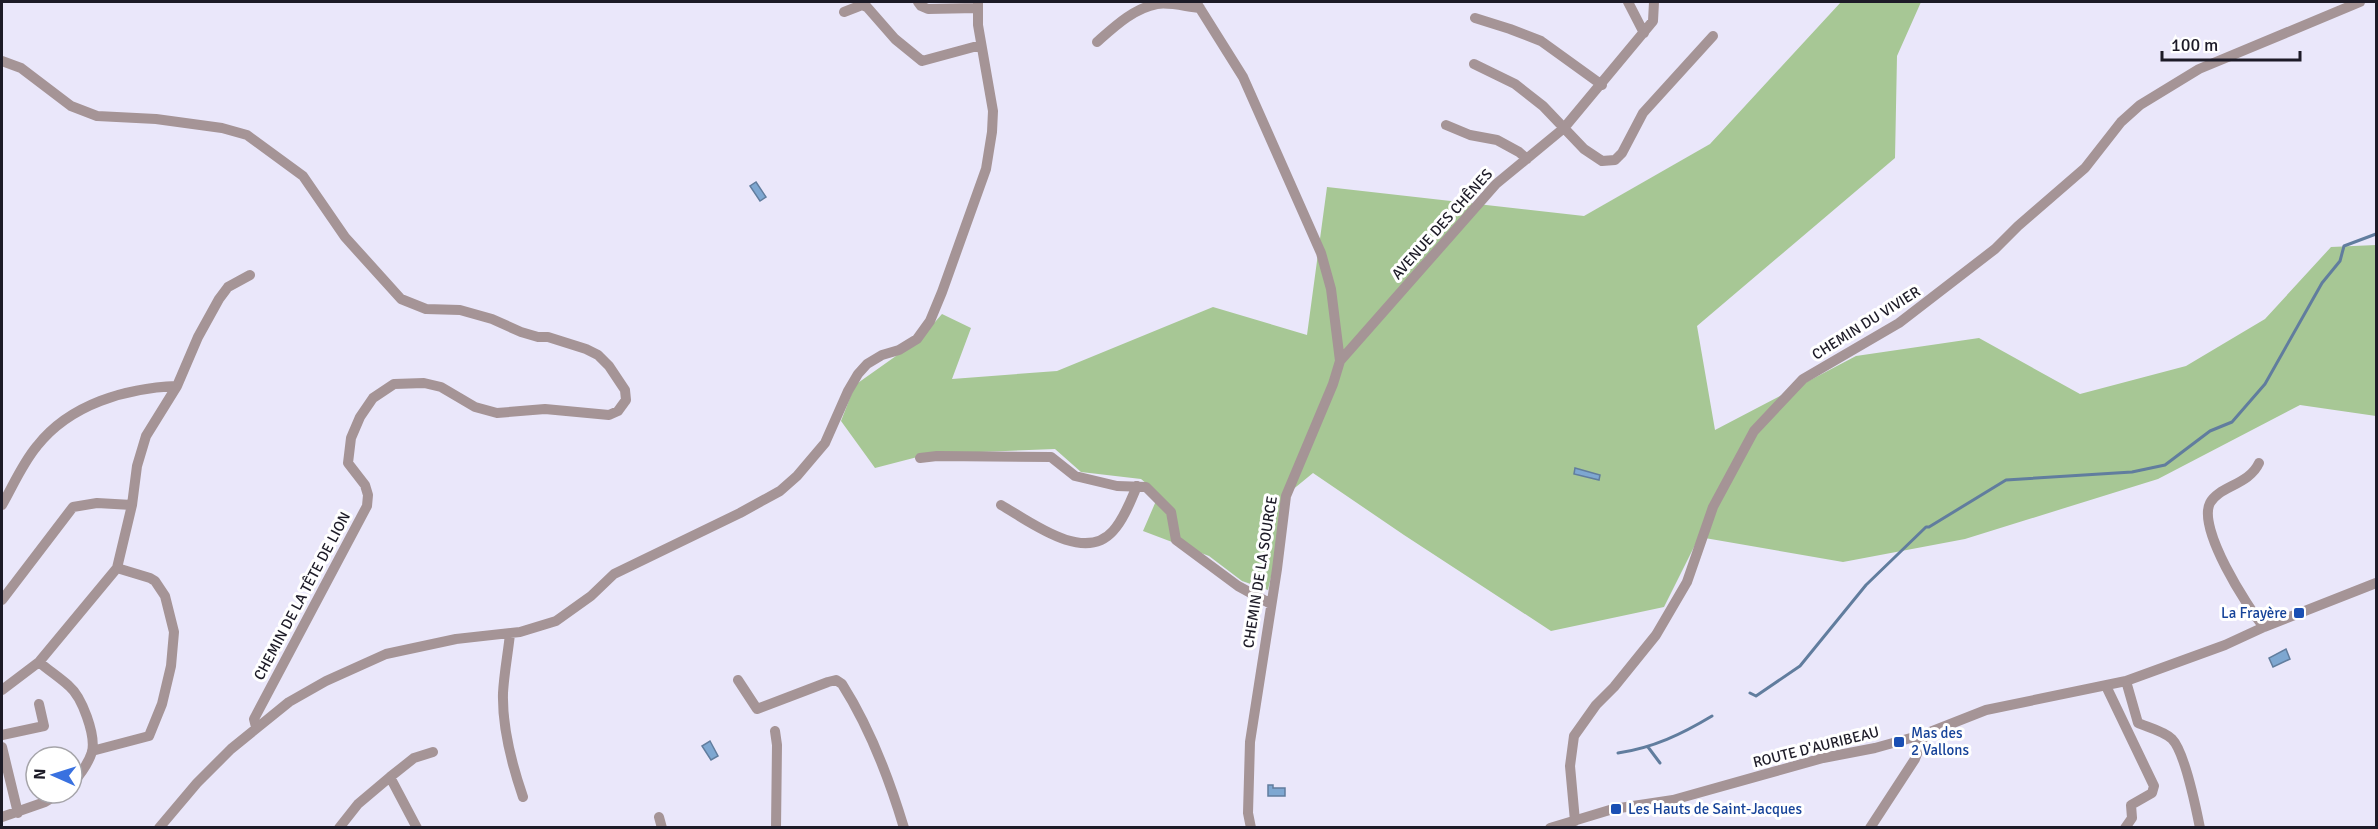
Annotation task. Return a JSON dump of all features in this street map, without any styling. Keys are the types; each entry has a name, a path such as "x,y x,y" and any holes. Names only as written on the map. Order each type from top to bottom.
{"street":[{"path":"159,828 197,783 256,727 289,702 326,681 386,654 456,639 510,634 556,621 578,607 614,574 740,513 780,491 797,476 825,443 848,391 867,364 917,339 930,321 986,169 993,111 981,45 977,5 928,9 918,2"},
{"path":"1628,2 1644,33"},
{"name":"AVENUE DES CHÊNES","path":"1340,361 1496,184 1564,128 1653,21 1654,2"},
{"name":"CHEMIN DU VIVIER","path":"1575,821 1570,766 1574,736 1596,705 1614,687 1656,634 1687,582 1713,507 1754,431 1803,379 1899,323 1995,249 2085,168 2121,122 2140,105 2199,69 2360,2"},
{"path":"1097,42 1124,19 1149,7 1158,4 1198,5"},
{"path":"844,12 862,5 867,7 895,39 922,61 981,45"},
{"name":"CHEMIN DE LA SOURCE","path":"1198,5 1243,77 1321,253 1331,289 1340,361 1286,495 1250,742 1248,813 1251,828"},
{"path":"1475,18 1510,28 1541,42 1602,84"},
{"path":"1474,64 1515,84 1543,106 1584,149 1602,161 1615,160 1623,153 1643,113 1713,36"},
{"name":"CHEMIN DE LA TÊTE DE LION","path":"2,61 21,68 71,106 97,116 156,119 206,125 236,130 247,135 303,176 345,237 401,299 426,309 460,310 492,319 521,332 538,337 548,337 586,349 598,355 609,366 625,390 626,400 618,411 609,416 545,409 496,413 475,407 441,387 424,383 394,384 373,398 354,428 347,457 348,463 365,485 368,495 367,506 254,719 256,727"},
{"path":"1446,124 1470,135 1497,140 1527,159"},
{"path":"2,690 39,662 117,568 132,505 137,466 146,436 177,386 198,337 219,299 228,287 250,275"},
{"path":"2,506 38,444 74,414 119,393 152,387 177,386"},
{"path":"920,458 937,456 1051,457 1076,477 1117,486 1146,487 1171,512 1176,540 1238,586 1271,604"},
{"path":"2259,463 2254,473 2215,497 2209,504 2208,521 2237,590 2264,627"},
{"path":"1001,505 1071,542 1088,545 1102,540 1113,531 1137,486"},
{"path":"2,600 73,507 97,503 132,505"},
{"path":"92,751 149,736 162,704 171,666 174,632 165,596 150,578 117,568"},
{"name":"ROUTE D'AURIBEAU","path":"1550,828 1613,809 1673,800 1822,758 1875,748 1925,734 1986,711 2126,681 2225,645 2264,627 2376,583"},
{"path":"510,634 503,692 504,713 513,769 523,797"},
{"path":"39,662 71,687 80,701 90,727 92,751 84,769"},
{"path":"738,680 757,709 828,682 836,680 842,684 878,755 891,786 904,828"},
{"path":"2126,681 2138,723 2172,738 2195,799 2200,828"},
{"path":"2106,686 2154,786 2152,793 2131,805 2132,818 2126,828"},
{"path":"2,735 44,726 39,704"},
{"path":"774,731 777,745 776,828"},
{"path":"1870,828 1915,759 1925,734"},
{"path":"2,747 4,771 18,813"},
{"path":"339,828 358,804 390,777 414,758 433,752"},
{"path":"390,777 417,828"},
{"path":"2,818 35,805"}],"green space":[{"path":"1841,2 1921,2 1897,56 1895,158 1697,326 1715,430 1856,356 1979,338 2080,394 2186,366 2265,319 2331,247 2376,245 2376,416 2300,405 2158,479 1965,539 1843,562 1699,537 1664,607 1551,631 1313,473 1291,491 1268,590 1242,581 1209,556 1143,531 1159,494 1141,479 1081,472 1055,449 929,454 875,468 841,421 855,385 920,339 942,314 971,328 952,379 1057,371 1213,307 1307,335 1327,187 1584,216 1710,144"}],"water":[{"path":"756,182 766,197 760,201 750,186"},
{"path":"1575,468 1600,475 1599,480 1574,474"},
{"path":"2286,649 2290,659 2273,667 2269,658"},
{"path":"710,741 718,756 711,760 702,746"},
{"path":"1268,785 1273,785 1273,788 1285,788 1285,796 1268,796"}],"waterway":[{"path":"1750,693 1756,696 1800,666 1866,585 1926,527 2006,480 2132,472 2165,465 2210,431 2232,422 2265,384 2322,283 2340,261 2344,246 2376,234"},
{"path":"1618,753 1643,748 1667,739 1712,716"},
{"path":"1648,747 1660,763"}],"place":[{"name":"La Frayère","path":"2299,613"},
{"name":"Mas des 2 Vallons","path":"1899,742"},
{"name":"Les Hauts de Saint-Jacques","path":"1616,809"}]}
